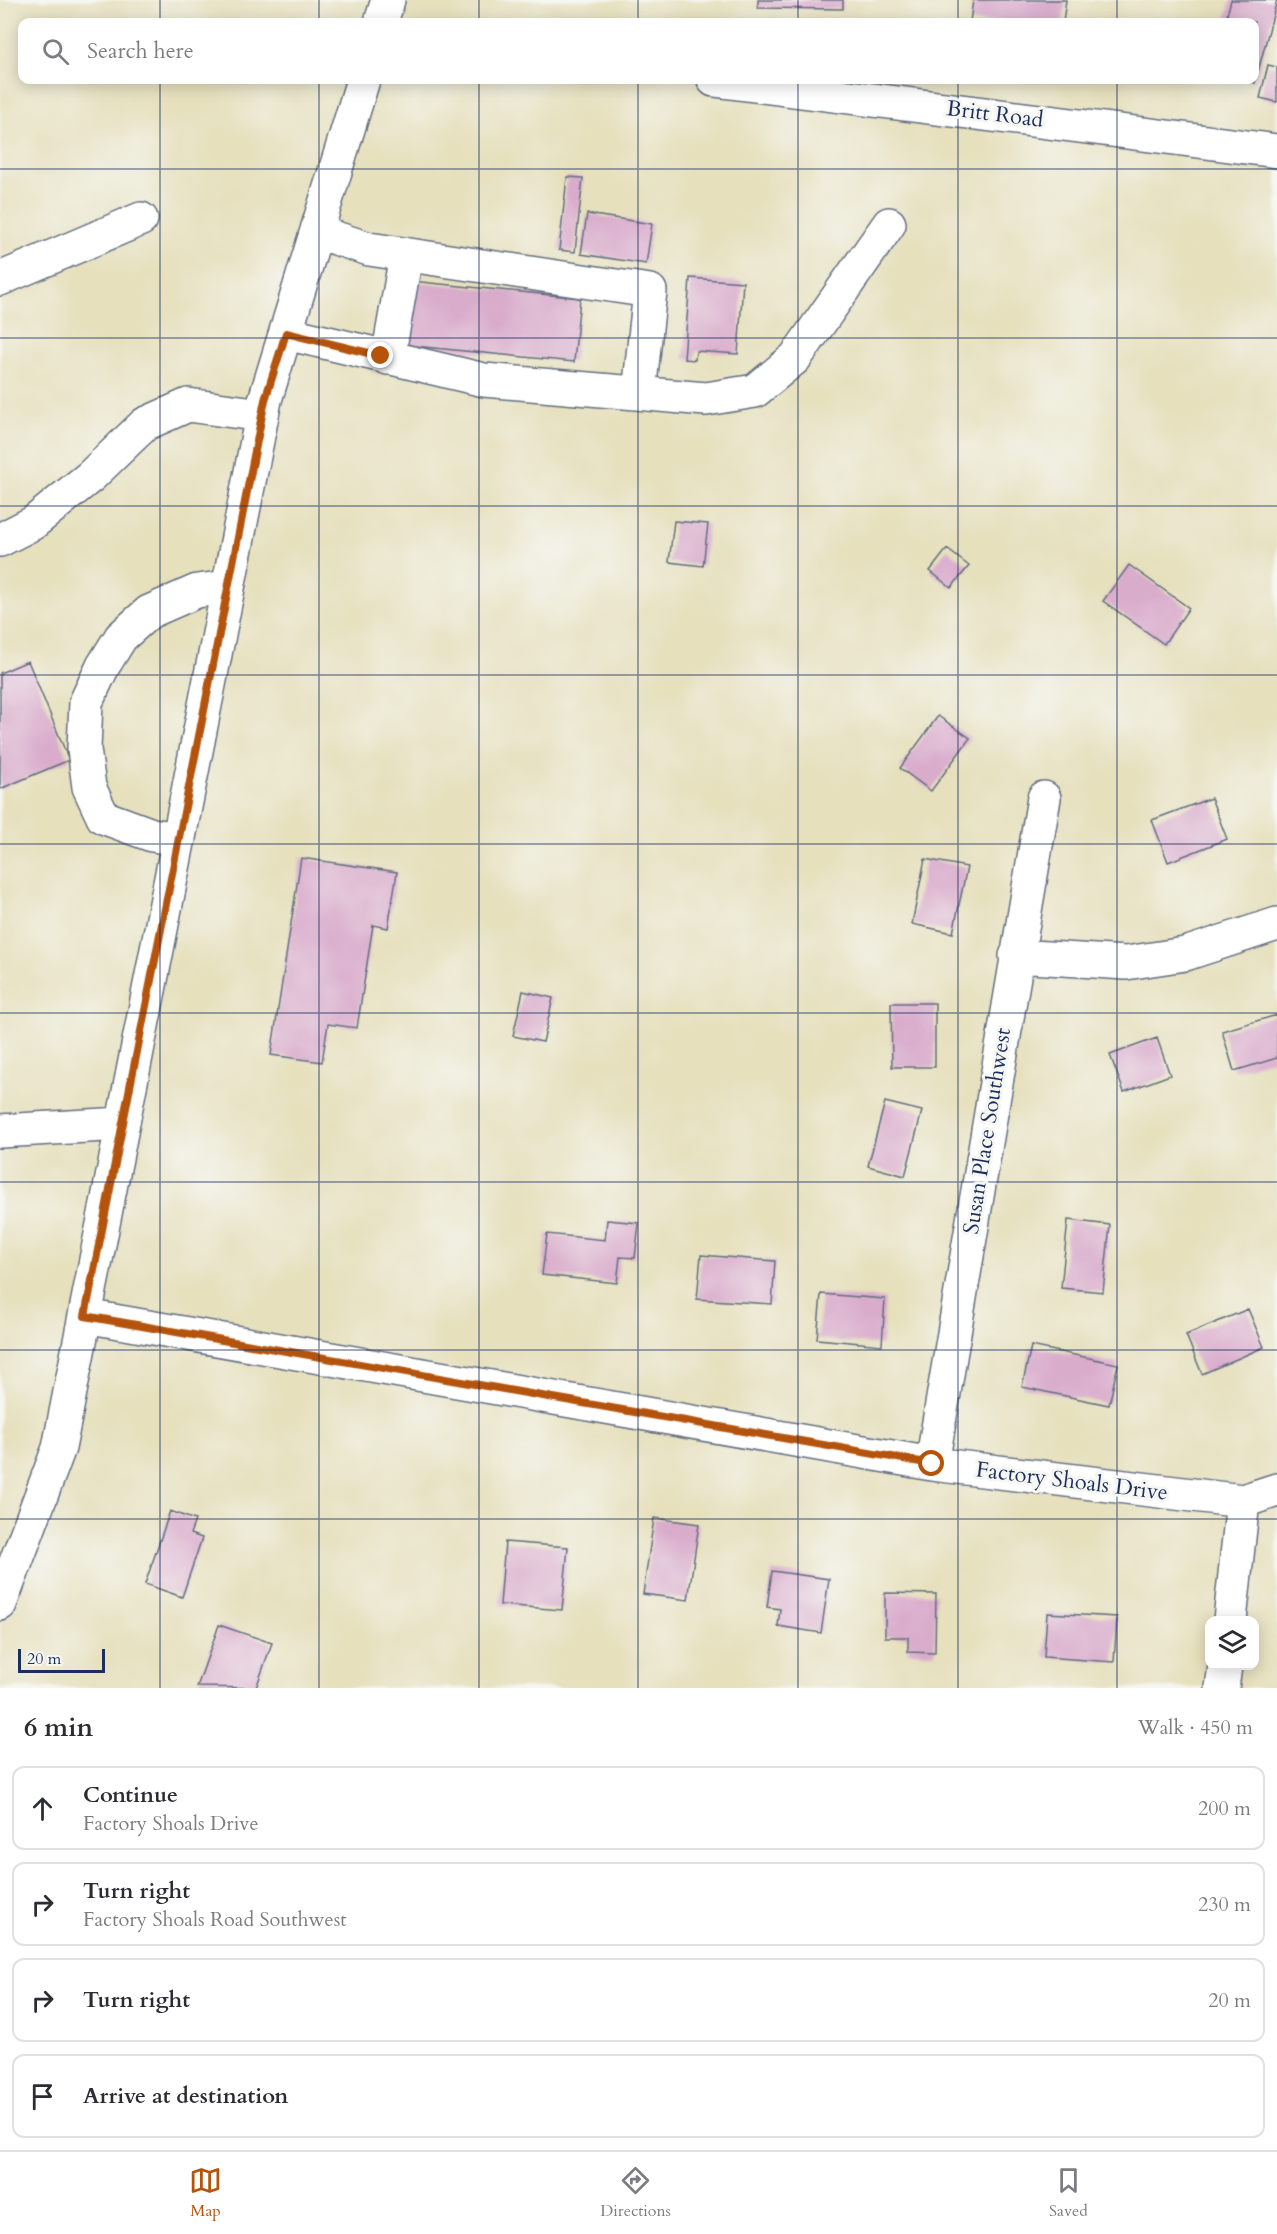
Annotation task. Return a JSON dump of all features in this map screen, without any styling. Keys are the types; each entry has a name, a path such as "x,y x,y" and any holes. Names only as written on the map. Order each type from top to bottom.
{"street":[{"path":"382,18 388,0"},
{"path":"0,1604 59,1448 262,416 362,84"},
{"name":"Britt Road","path":"746,84 1277,151"},
{"path":"0,279 141,219"},
{"path":"286,333 484,380 706,399 755,391 795,358 889,224"},
{"path":"317,232 369,249 650,291 639,393"},
{"path":"388,358 405,255"},
{"path":"0,540 33,523 91,476 145,424 188,405 262,416"},
{"path":"179,839 152,835 103,817 89,787 84,749 86,702 103,666 121,637 149,612 197,591 228,587"},
{"name":"Susan Place Southwest","path":"932,1464 1044,798"},
{"path":"1016,956 1126,963 1185,954 1277,924"},
{"path":"0,1131 122,1124"},
{"name":"Factory Shoals Drive","path":"85,1316 932,1464 1243,1501 1277,1490"},
{"path":"1230,1616 1243,1501"},
{"path":"1222,1688 1224,1670"}],"building":[{"path":"758,0 843,0 843,9 758,8"},
{"path":"973,0 1066,0 1064,18 971,18"},
{"path":"1231,0 1277,0 1259,68 1259,18 1226,18"},
{"path":"1268,65 1277,67 1277,102 1260,98"},
{"path":"567,177 583,178 575,252 559,250"},
{"path":"587,214 652,224 646,264 581,254"},
{"path":"690,278 743,282 738,354 696,351 695,360 684,359"},
{"path":"411,281 580,298 574,362 404,345"},
{"path":"674,521 708,524 703,566 669,562"},
{"path":"947,549 969,566 951,588 930,571"},
{"path":"1129,565 1189,608 1164,644 1103,601"},
{"path":"28,661 69,760 0,789 0,673"},
{"path":"938,716 970,738 931,791 900,768"},
{"path":"1211,798 1227,839 1168,862 1152,820"},
{"path":"301,858 397,872 388,928 373,925 357,1028 328,1024 322,1062 271,1055"},
{"path":"925,859 967,867 953,933 912,924"},
{"path":"523,991 553,998 543,1042 513,1036"},
{"path":"891,1003 935,1003 935,1067 892,1067"},
{"path":"1277,1015 1277,1058 1234,1071 1222,1031"},
{"path":"1157,1038 1170,1075 1124,1092 1110,1055"},
{"path":"885,1102 922,1111 905,1176 868,1166"},
{"path":"607,1220 639,1223 635,1258 620,1257 617,1283 542,1275 547,1234 605,1240"},
{"path":"1068,1220 1110,1225 1103,1292 1061,1288"},
{"path":"701,1255 775,1261 772,1304 697,1299"},
{"path":"821,1294 885,1299 882,1345 817,1339"},
{"path":"1248,1309 1264,1347 1202,1374 1186,1335"},
{"path":"1031,1346 1118,1364 1109,1405 1022,1387"},
{"path":"170,1511 195,1520 190,1534 202,1538 182,1597 145,1584"},
{"path":"654,1518 699,1524 688,1600 643,1594"},
{"path":"505,1542 568,1547 562,1610 500,1605"},
{"path":"772,1571 829,1579 821,1633 778,1626 780,1609 767,1607"},
{"path":"885,1593 936,1594 935,1653 908,1652 908,1637 885,1637"},
{"path":"1047,1613 1117,1617 1114,1662 1044,1657"},
{"path":"219,1625 272,1643 256,1688 197,1687"}],"route":[{"path":"381,356 286,333 265,400 85,1316 932,1464"}]}
